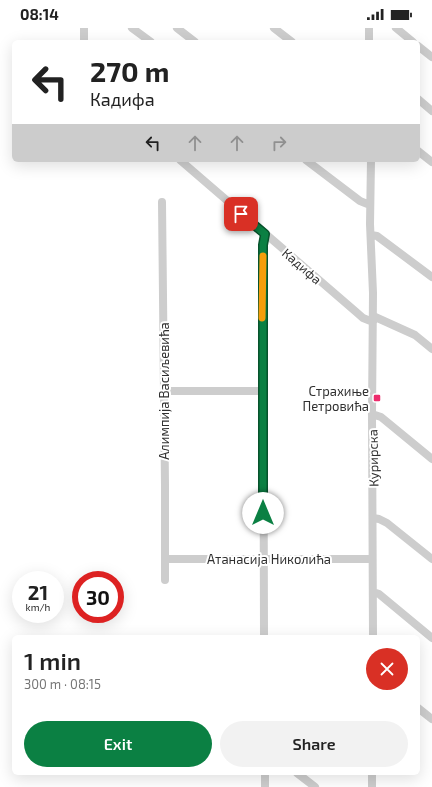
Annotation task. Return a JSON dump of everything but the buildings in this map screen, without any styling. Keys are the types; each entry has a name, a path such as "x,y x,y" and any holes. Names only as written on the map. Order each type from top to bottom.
{"street":[{"path":"84,28 84,40"},
{"path":"132,28 148,40"},
{"path":"177,28 192,40"},
{"path":"274,28 289,40"},
{"path":"369,28 370,40"},
{"path":"396,28 411,40"},
{"path":"420,48 432,57"},
{"path":"420,101 432,111"},
{"path":"420,153 432,162"},
{"name":"Кадифа","path":"182,162 363,318 373,319 415,335 432,349"},
{"path":"309,162 360,201 370,205"},
{"name":"Курирска","path":"371,162 370,205 373,274 373,635"},
{"name":"Алимпија Васиљевића","path":"162,202 165,580"},
{"path":"264,635 262,391 263,245 265,234"},
{"path":"371,235 377,236 432,277"},
{"path":"164,391 262,391"},
{"path":"372,414 382,417 432,459"},
{"path":"373,518 383,520 432,559"},
{"name":"Атанасија Николића","path":"165,559 372,559"},
{"path":"373,592 379,594 432,638"},
{"path":"420,710 432,719"},
{"path":"265,775 265,787"},
{"path":"300,775 315,787"},
{"path":"372,775 372,787"}],"slow traffic":[{"path":"262,318 263,256"}],"place":[{"name":"Страхиње Петровића","path":"377,398"}],"route":[{"path":"241,214 265,234 263,239 263,513"}]}
